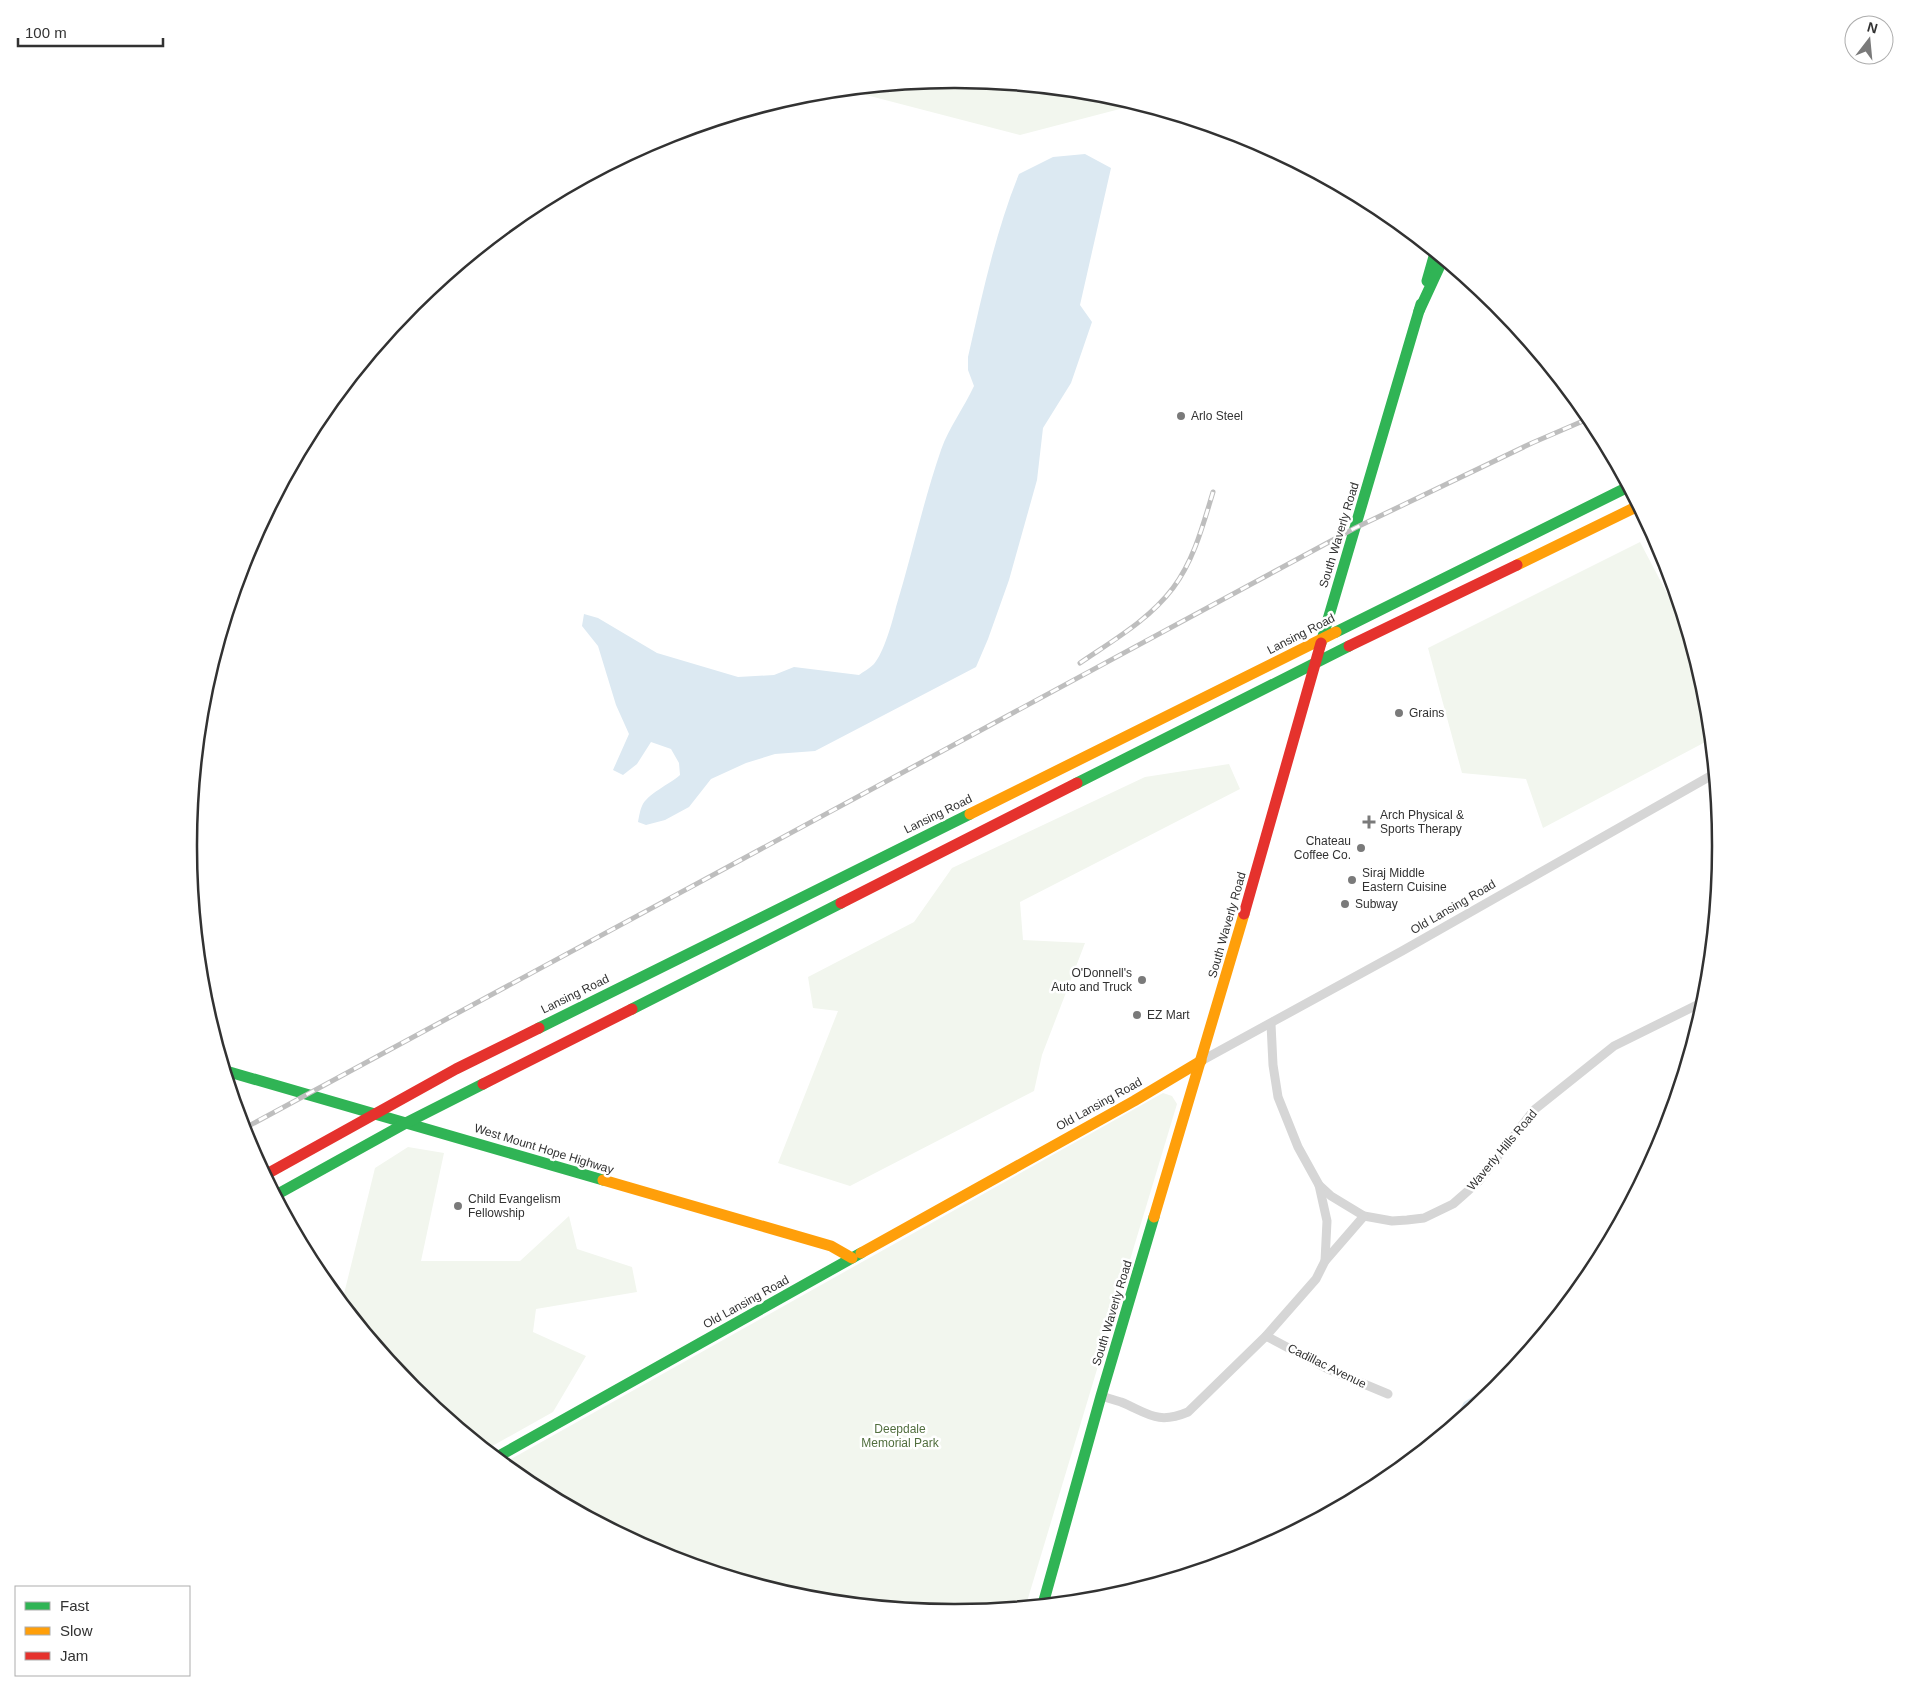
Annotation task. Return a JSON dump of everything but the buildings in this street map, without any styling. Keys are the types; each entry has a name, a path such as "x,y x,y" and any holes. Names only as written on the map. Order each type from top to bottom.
{"main road":[{"name":"South Waverly Road","path":"1045,1598 1101,1396 1201,1061 1433,259"},
{"path":"1419,310 1440,265"},
{"name":"Lansing Road","path":"271,1172 456,1069 1623,489"},
{"path":"281,1192 406,1123 1315,663 1633,508"},
{"name":"Old Lansing Road","path":"503,1454 1134,1101 1201,1061"},
{"name":"West Mount Hope Highway","path":"232,1073 831,1246 852,1258"}],"street":[{"name":"Old Lansing Road","path":"1201,1061 1271,1024 1709,777"},
{"name":"Waverly Hills Road","path":"1364,1216 1392,1221 1424,1218 1453,1204 1478,1182 1534,1110 1584,1068 1614,1046 1695,1005"},
{"path":"1271,1024 1273,1065 1278,1097 1298,1147 1319,1185 1327,1221 1325,1261"},
{"path":"1101,1396 1121,1402 1151,1416 1166,1419 1175,1418 1188,1412 1266,1336 1316,1279 1325,1261 1364,1216 1331,1196 1319,1185"},
{"name":"Cadillac Avenue","path":"1266,1336 1328,1369 1388,1394"}],"green space":[{"path":"905,89 1004,89 1053,94 1126,107 1020,135 866,95 867,93"},
{"path":"1640,542 1672,604 1687,649 1705,742 1543,828 1526,779 1462,773 1428,648"},
{"path":"1229,764 1240,789 1020,902 1023,940 1085,943 1042,1055 1034,1091 850,1186 778,1163 838,1011 813,1008 808,977 914,922 952,868 1145,777"},
{"name":"Deepdale Memorial Park","path":"1163,1093 1172,1096 1177,1104 1028,1600 954,1604 905,1602 807,1589 758,1578 664,1546 619,1525 575,1502 510,1459"},
{"path":"408,1147 444,1153 421,1261 520,1261 569,1216 577,1249 632,1267 637,1292 536,1309 533,1332 586,1356 553,1412 492,1446 419,1381 353,1307 344,1294 375,1168"}],"shaded area":[{"path":"1085,154 1111,168 1080,305 1092,322 1071,383 1043,428 1037,480 1009,580 976,667 815,751 775,754 746,763 711,779 689,807 665,820 646,825 638,822 642,806 649,797 680,775 679,763 671,749 651,742 637,764 623,775 613,770 629,734 616,705 598,646 582,626 584,614 598,618 657,653 738,677 774,675 794,667 859,675 872,665 878,659 890,629 941,450 948,433 974,386 968,370 968,357 996,242 1019,174 1053,157"},
{"path":"1474,1396 1460,1409 1464,1402"}],"railway":[{"path":"250,1125 1355,528 1532,443 1583,421"},
{"path":"1080,663 1141,620 1173,588 1187,566 1213,492"}],"traffic: fast":[{"path":"1427,281 1433,259"},
{"path":"1419,311 1440,265"},
{"path":"1321,643 1421,304"},
{"path":"1336,632 1623,489"},
{"path":"1077,783 1349,646"},
{"path":"539,1028 970,814"},
{"path":"632,1009 841,903"},
{"path":"232,1073 603,1180"},
{"path":"281,1192 406,1123 483,1084"},
{"path":"1045,1598 1101,1396 1154,1217"},
{"path":"503,1454 861,1253"}],"traffic: slow":[{"path":"1517,565 1633,508"},
{"path":"970,814 1336,632"},
{"path":"1154,1217 1244,914"},
{"path":"861,1253 1134,1101 1201,1061"},
{"path":"603,1180 831,1246 852,1258"}],"traffic: jam":[{"path":"1349,646 1517,565"},
{"path":"1244,914 1321,643"},
{"path":"841,903 1077,783"},
{"path":"483,1084 632,1009"},
{"path":"271,1172 456,1069 539,1028"}],"place":[{"name":"Arlo Steel","path":"1181,416"},
{"name":"Grains","path":"1399,713"},
{"name":"Arch Physical & Sports Therapy","path":"1369,822"},
{"name":"Chateau Coffee Co.","path":"1361,848"},
{"name":"Siraj Middle Eastern Cuisine","path":"1352,880"},
{"name":"Subway","path":"1345,904"},
{"name":"O'Donnell's Auto and Truck","path":"1142,980"},
{"name":"EZ Mart","path":"1137,1015"},
{"name":"Child Evangelism Fellowship","path":"458,1206"}]}
